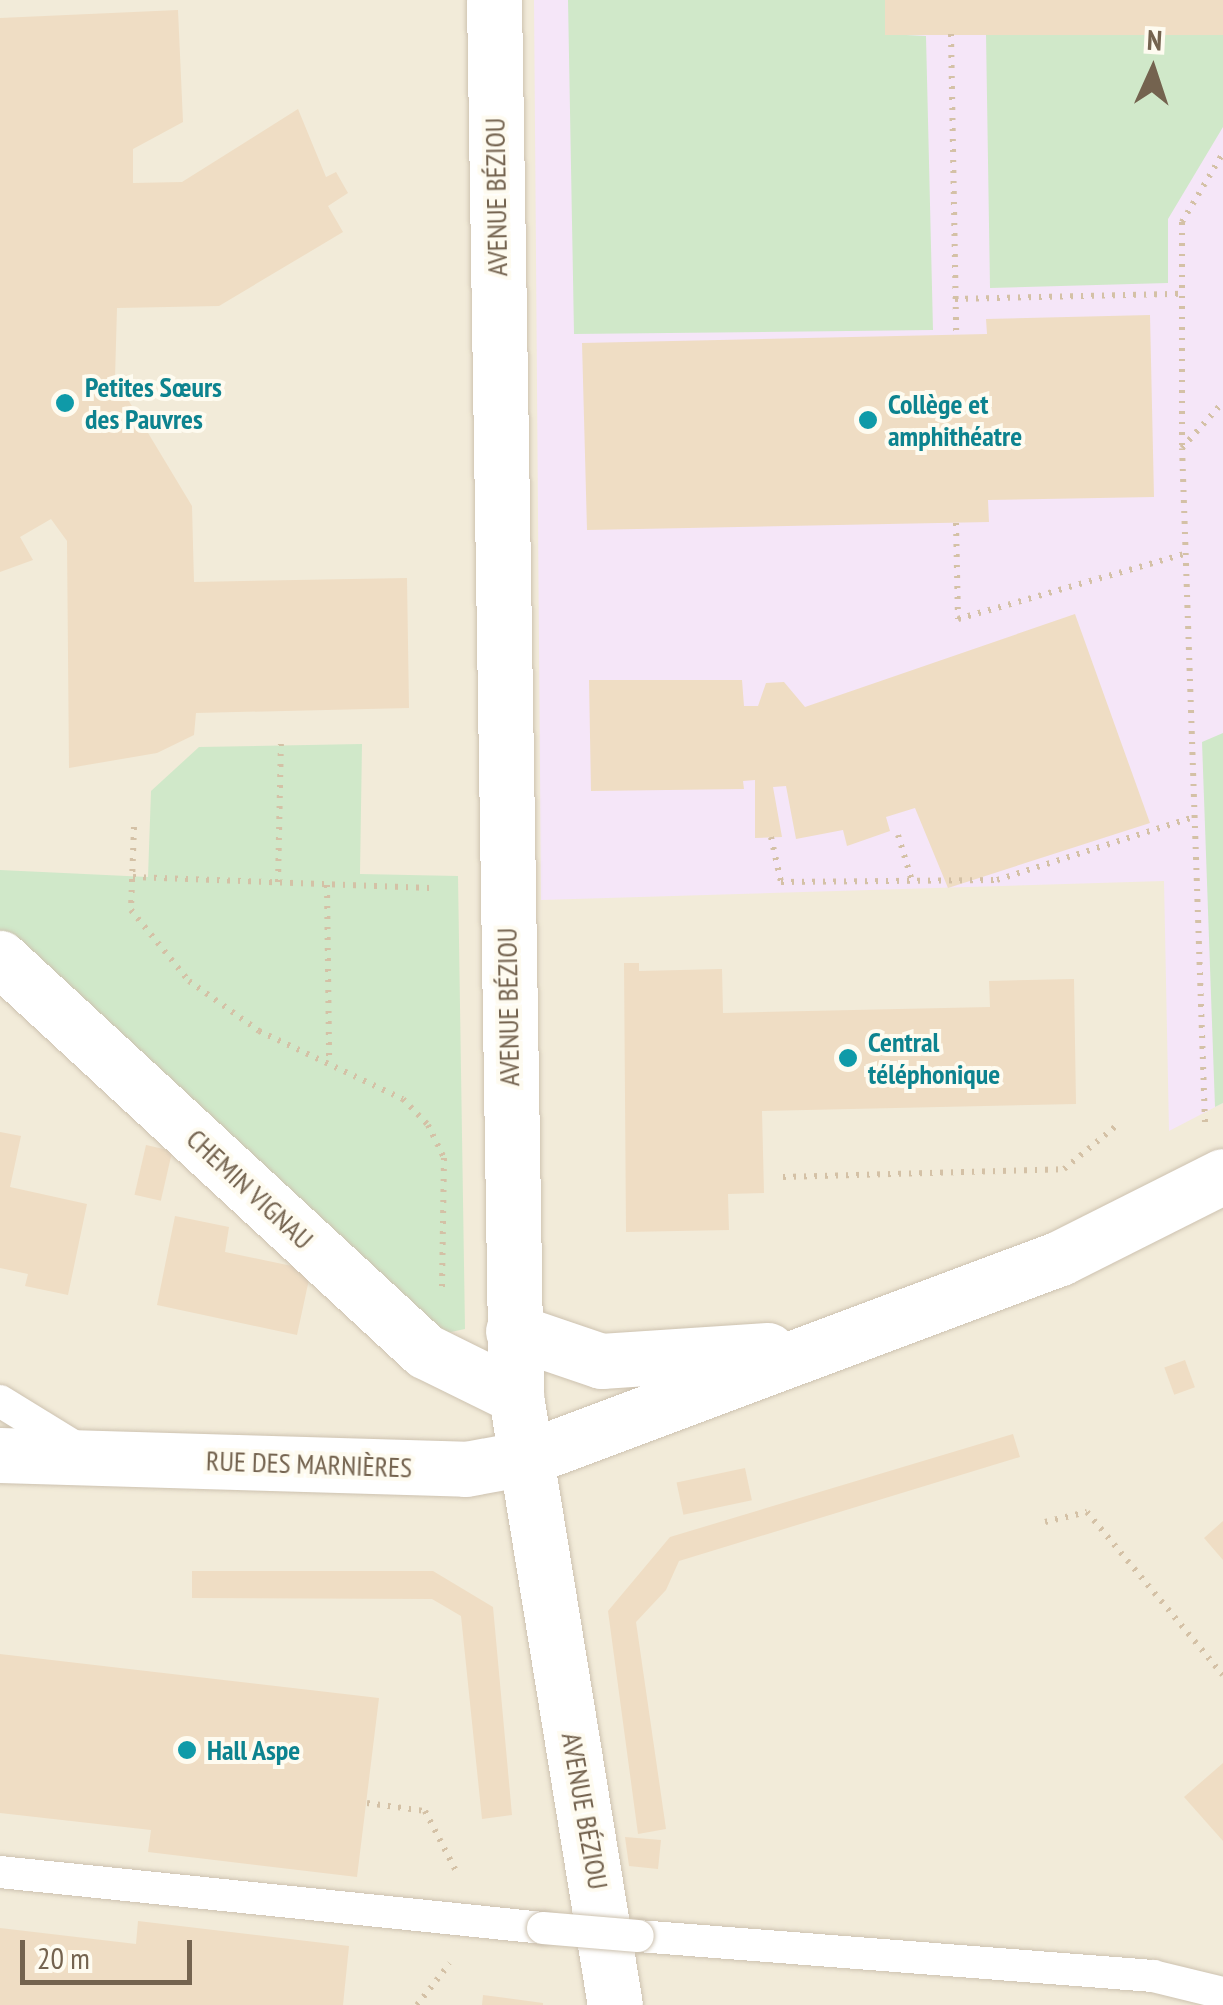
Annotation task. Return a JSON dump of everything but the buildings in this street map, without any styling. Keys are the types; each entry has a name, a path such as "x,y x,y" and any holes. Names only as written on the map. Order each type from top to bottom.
{"street":[{"name":"AVENUE BÉZIOU","path":"494,0 516,1396 615,2005"},
{"name":"CHEMIN VIGNAU","path":"0,958 425,1351 516,1396"},
{"name":"RUE DES MARNIÈRES","path":"0,1455 466,1469 526,1458 1060,1258 1215,1152"},
{"path":"513,1331 601,1360 826,1346"}],"lane":[{"name":"RUE DES MARNIÈRES","path":"0,1401 91,1457"},
{"path":"0,1872 543,1928 1153,1976 1223,1993"}],"path":[{"path":"951,34 956,334"},
{"path":"1215,1152 1191,818 1182,448 1182,222 1223,153"},
{"path":"955,299 1182,294"},
{"path":"1182,448 1223,402"},
{"path":"956,523 958,619 1184,554"},
{"path":"278,882 281,744"},
{"path":"771,837 781,882 996,880 1191,818"},
{"path":"134,826 131,910 189,981 259,1031 329,1059 403,1099 428,1125 444,1158 442,1287 426,1295"},
{"path":"898,835 912,881"},
{"path":"132,878 430,888"},
{"path":"327,885 329,1059"},
{"path":"783,1177 1064,1168 1116,1126"},
{"path":"1045,1522 1087,1512 1223,1675"},
{"path":"367,1803 425,1811 438,1838"}],"shaded area":[{"path":"0,0 1223,0 1223,2005 0,2005"},
{"path":"534,0 1223,0 1223,1103 1169,1131 1164,881 541,900"}],"green space":[{"path":"568,0 885,0 886,34 926,36 933,330 574,334"},
{"path":"1223,32 1223,127 1168,219 1168,283 990,288 986,34"},
{"path":"1223,733 1223,1103 1215,1107 1202,742"},
{"path":"362,744 360,874 458,876 465,1329 446,1333 0,930 0,870 148,877 151,791 199,747"}],"place":[{"name":"Petites Sœurs des Pauvres","path":"65,403"},
{"name":"Collège et amphithéatre","path":"868,420"},
{"name":"Central téléphonique","path":"848,1058"},
{"name":"Hall Aspe","path":"187,1750"}]}
